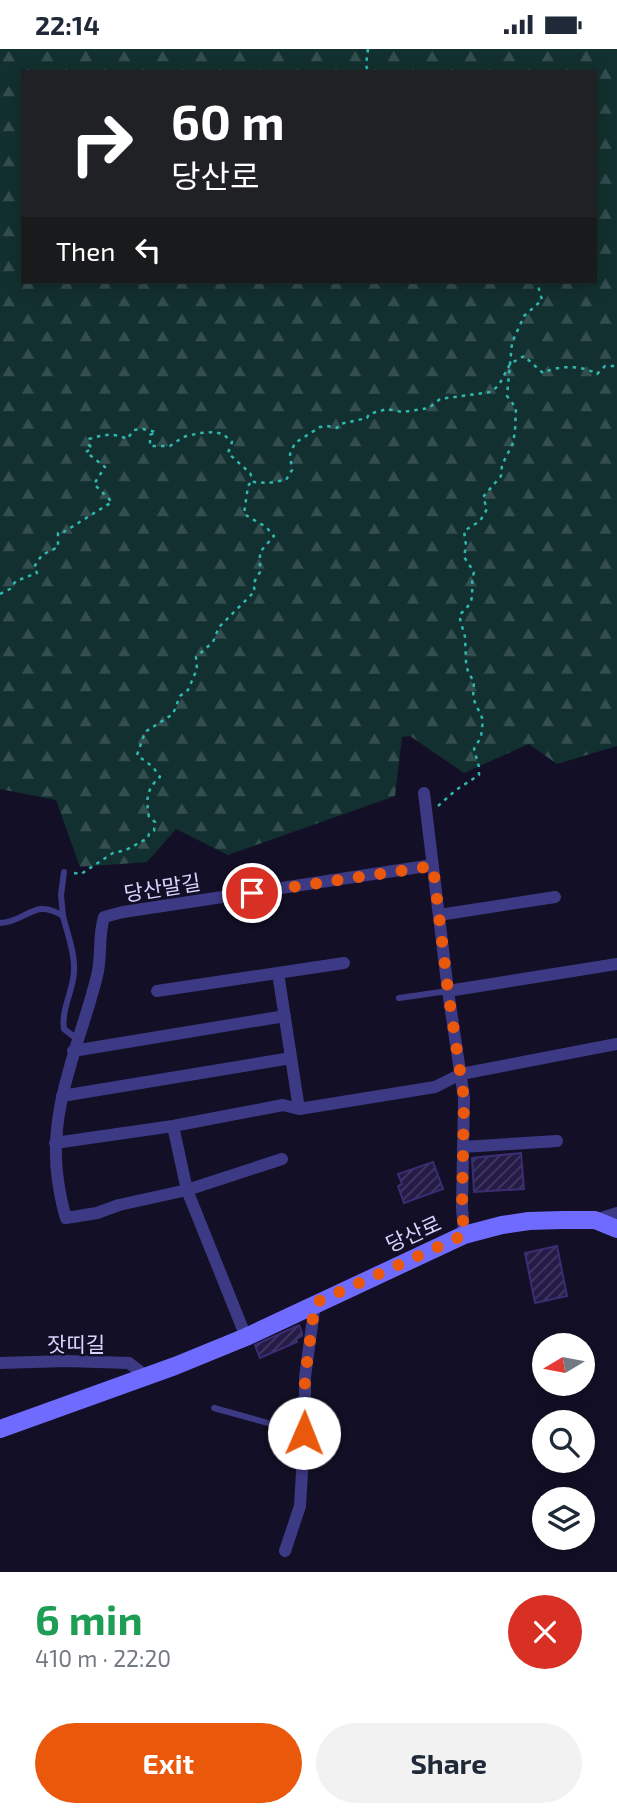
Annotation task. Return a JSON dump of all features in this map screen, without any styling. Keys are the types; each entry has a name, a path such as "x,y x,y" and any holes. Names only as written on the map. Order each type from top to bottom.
{"street":[{"path":"424,793 464,1098 464,1235"},
{"name":"당산말길","path":"76,1045 98,973 100,930 104,917 433,866"},
{"path":"439,915 555,897"},
{"path":"157,991 344,963"},
{"path":"448,991 617,964"},
{"path":"278,973 299,1109"},
{"path":"282,1159 187,1190 119,1205 97,1213 66,1217 55,1162 55,1143 57,1116 76,1045 285,1016"},
{"path":"55,1143 173,1126 283,1105 299,1109 435,1087 461,1074 617,1044"},
{"path":"62,1096 291,1058"},
{"path":"173,1126 187,1190 246,1337"},
{"path":"463,1147 557,1141"},
{"path":"595,1220 617,1213"},
{"name":"당산로","path":"0,1429 147,1377 246,1337 464,1235 529,1221 595,1220 617,1229"},
{"path":"285,1551 300,1506 305,1377 315,1303"},
{"name":"잣띠길","path":"0,1363 129,1363 147,1377"}],"lane":[{"path":"64,872 61,895 63,916 75,972 62,1018 64,1029 76,1045"},
{"path":"0,923 11,923 33,910 44,908 63,916"},
{"path":"400,998 448,991"},
{"path":"214,1408 304,1433"}],"path":[{"path":"367,70 368,49"},
{"path":"427,815 479,775 474,749 481,737 483,720 473,698 474,682 468,672 465,637 459,615 469,607 473,594 471,586 474,572 464,557 464,531 480,521 487,509 483,497 501,475 502,465 513,443 516,408 507,396 512,343 524,316 542,300 538,284"},
{"path":"0,594 10,589 16,581 37,573 34,567 42,555 58,547 58,533 112,502 94,484 105,467 86,453 92,449 89,439 105,434 118,434 127,439 134,430 143,429 156,432 150,435 150,446 170,446 183,437 200,433 223,434 232,442 228,453 250,473 254,482 268,483 286,480 292,470 289,454 295,443 320,427 337,428 340,424 367,418 369,414 387,409 402,412 429,408 440,399 491,392 499,385 510,364 524,356 543,373 560,367 589,369 597,374 605,366 617,366"},
{"path":"64,872 81,874 113,853 126,850 148,838 154,831 155,822 149,817 147,803 151,784 160,777 153,767 137,755 145,732 173,715 180,696 188,689 197,669 196,657 213,642 219,627 255,591 253,584 260,572 260,552 274,537 266,527 244,515 248,486 253,478"}],"green space":[{"path":"0,49 617,49 617,746 557,764 529,744 464,773 410,736 402,737 395,796 228,855 176,829 147,862 80,867 56,800 0,789"}],"building":[{"path":"521,1153 524,1189 474,1192 472,1158"},
{"path":"433,1162 443,1189 404,1203 398,1186 402,1184 398,1174"},
{"path":"557,1246 567,1296 535,1303 525,1253"},
{"path":"299,1325 302,1336 296,1339 297,1342 260,1358 255,1345"}],"route":[{"path":"252,893 433,866 464,1098 464,1235 315,1303 305,1377 304,1433"}]}
